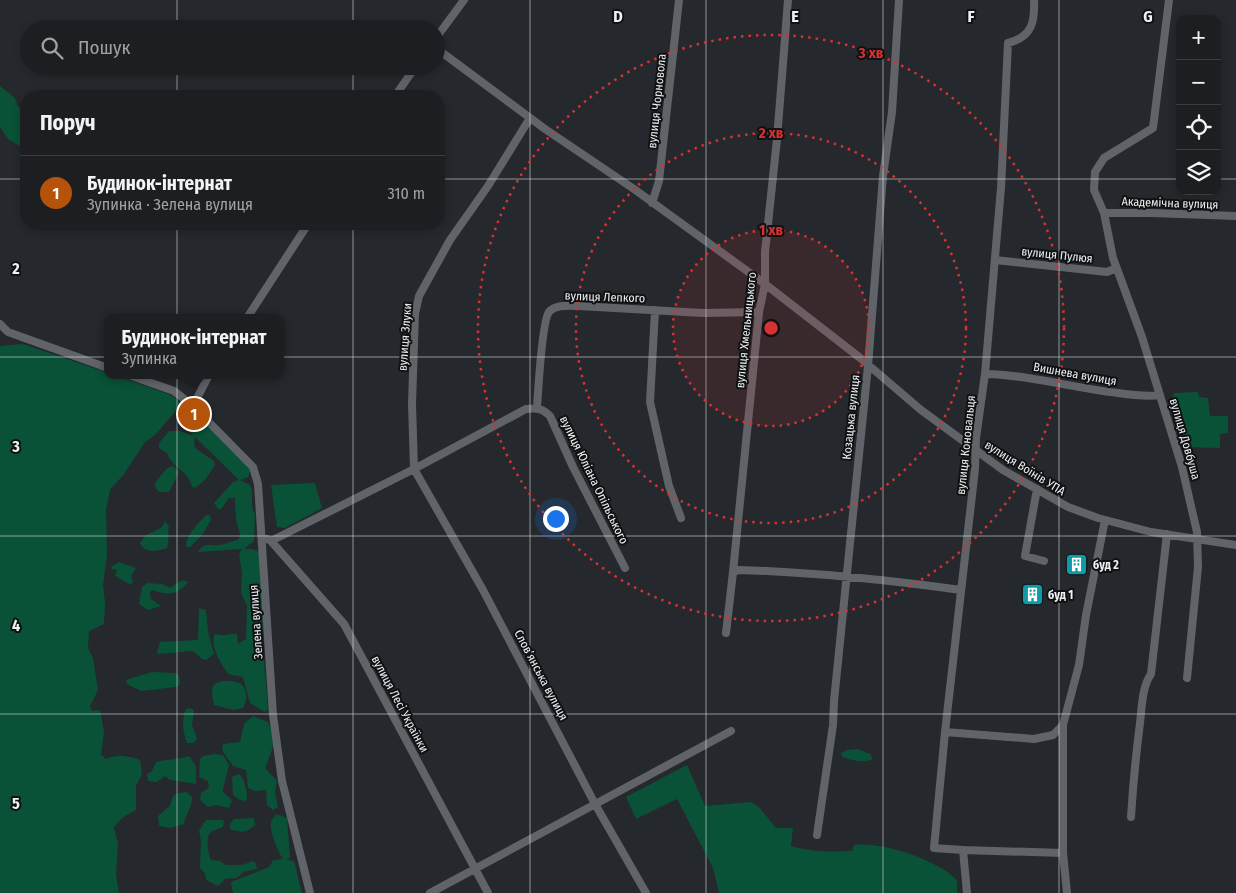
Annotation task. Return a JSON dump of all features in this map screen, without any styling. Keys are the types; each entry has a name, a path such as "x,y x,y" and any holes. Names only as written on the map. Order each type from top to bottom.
{"street":[{"path":"445,26 464,0"},
{"name":"вулиця Чорновола","path":"652,203 659,182 678,0"},
{"name":"вулиця Хмельницького","path":"726,633 760,312 765,284 765,252 777,139 788,0"},
{"name":"Козацька вулиця","path":"817,835 833,725 868,366 883,176 892,112 899,0"},
{"name":"вулиця Коновальця","path":"963,850 934,848 945,732 962,590 976,438 985,374 1001,188 1008,43 1017,41 1030,30 1035,19 1034,0"},
{"name":"вулиця Довбуша","path":"1169,0 1153,128 1104,158 1098,165 1094,178 1094,190 1104,213 1116,268 1160,395 1182,467 1197,532 1198,567 1187,678"},
{"name":"вулиця Воїнів УПА","path":"445,55 530,118 765,284 921,410 1003,470 1068,507 1105,520 1168,534 1236,544"},
{"path":"399,90 410,75"},
{"name":"вулиця Злуки","path":"414,468 413,385 415,314 419,296 450,240 488,186 530,118"},
{"name":"Академічна вулиця","path":"1104,213 1151,212 1236,216"},
{"path":"250,314 304,230"},
{"name":"вулиця Пулюя","path":"995,260 1107,272 1116,268"},
{"name":"вулиця Лепкого","path":"537,408 545,322 549,312 555,308 564,306 719,314 760,312"},
{"path":"655,310 650,402 669,486 681,518"},
{"path":"0,324 8,332 104,367"},
{"name":"Вишнева вулиця","path":"985,374 1011,374 1101,391 1150,396 1160,395"},
{"name":"Зелена вулиця","path":"140,379 174,391 193,406 253,467 258,484 273,715 282,781 310,893"},
{"path":"193,406 207,379"},
{"path":"262,537 271,541 526,409 537,408"},
{"name":"вулиця Юліана Опільського","path":"537,408 550,416 573,467 625,568"},
{"name":"Словʼянська вулиця","path":"414,468 483,590 596,804 646,893"},
{"path":"1037,489 1026,556 1044,560"},
{"path":"1067,893 1063,853 1063,725 1079,665 1086,614 1105,520"},
{"path":"1131,817 1134,771 1145,682 1151,674 1168,534"},
{"name":"вулиця Лесі Українки","path":"271,541 344,624 488,893"},
{"path":"733,572 738,570 776,571 962,590"},
{"path":"945,732 1034,739 1053,735 1063,725"},
{"path":"430,893 731,731"},
{"path":"967,893 963,850 1063,853"}],"green space":[{"path":"0,86 15,98 20,108 20,146 8,139 0,127"},
{"path":"23,344 104,372 104,379 125,379 171,395 182,404 154,436 145,442 124,474 110,490 106,510 107,555 103,585 105,602 104,624 89,631 88,648 93,658 98,690 90,706 92,711 100,710 104,731 101,755 106,759 114,756 123,756 140,760 142,774 136,786 136,810 122,818 114,827 118,844 116,875 119,893 0,893 0,346"},
{"path":"1198,392 1199,397 1208,398 1210,416 1228,416 1228,433 1220,434 1220,448 1184,447 1168,400 1173,398 1174,393"},
{"path":"199,418 205,421 246,462 251,470 248,477 240,480 250,485 252,507 255,515 254,541 244,549 252,549 259,552 262,569 263,647 268,709 265,712 250,703 243,677 228,674 217,654 214,643 215,634 237,634 238,644 246,639 247,605 241,593 242,573 239,554 242,549 198,552 205,546 222,545 239,539 235,498 229,498 221,509 218,509 214,503 233,482 239,480 195,437 195,448 214,461 215,465 205,480 195,488 192,487 188,477 172,462 167,453 159,448 159,443 169,431 180,431 194,436 187,428 194,420"},
{"path":"173,466 179,472 169,492 159,492 156,489 155,483 167,468"},
{"path":"315,483 322,508 285,528 277,527 271,485"},
{"path":"206,515 210,515 211,520 202,535 190,547 186,547 190,534"},
{"path":"165,522 169,526 167,548 152,551 145,549 140,543 146,535 161,528"},
{"path":"119,562 136,568 131,576 133,583 129,584 115,576 117,570 111,567"},
{"path":"182,580 188,582 176,592 163,593 152,590 150,592 151,599 161,606 148,610 139,604 142,587 147,583 162,584 170,588"},
{"path":"199,608 206,610 208,632 214,654 206,660 193,651 158,654 160,642 198,640"},
{"path":"152,672 175,673 179,675 179,686 141,691 127,684 126,680"},
{"path":"223,681 235,682 243,686 246,693 246,701 243,708 234,710 214,705 213,686"},
{"path":"186,709 194,710 192,726 197,739 194,743 187,743 183,722"},
{"path":"253,716 268,722 272,735 272,750 265,768 277,781 275,793 278,807 273,810 267,805 266,790 255,791 248,788 246,770 233,766 222,750 223,744 240,742 244,724"},
{"path":"858,749 870,754 873,759 862,761 842,757 841,753 847,750"},
{"path":"223,755 229,765 223,792 232,800 229,808 217,805 208,807 200,800 201,793 209,788 208,781 199,777 200,759 203,756"},
{"path":"189,756 196,766 196,784 170,780 165,776 157,782 148,781 147,774 152,771 156,762"},
{"path":"687,765 705,806 751,802 759,807 776,828 793,828 791,846 799,848 821,851 852,851 854,845 864,845 899,850 943,869 957,880 957,893 719,893 713,868 677,799 636,819 626,797"},
{"path":"239,774 243,779 246,789 247,799 245,801 233,795 232,777"},
{"path":"187,792 192,797 192,801 184,824 171,828 159,826 158,816 170,806 173,796"},
{"path":"276,814 287,818 290,858 285,859 294,861 302,893 233,893 231,882 269,867 273,860 283,859 271,830 271,822"},
{"path":"254,818 255,825 249,830 241,832 230,829 230,824 234,819"},
{"path":"206,820 224,820 223,827 209,834 208,850 211,860 220,861 226,865 242,865 253,861 257,869 243,872 237,878 225,879 218,886 206,880 205,873 200,868 201,840 199,831"}],"place":[{"name":"Будинок-інтернат","path":"194,414"},
{"name":"буд 2","path":"1077,565"},
{"name":"буд 1","path":"1032,595"}]}
